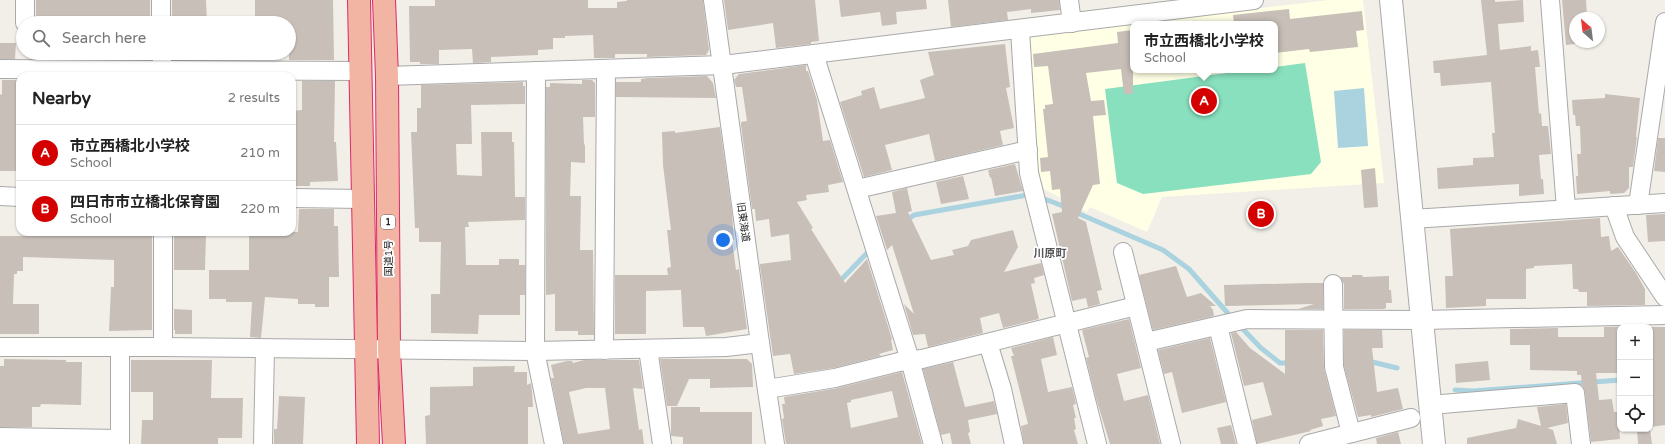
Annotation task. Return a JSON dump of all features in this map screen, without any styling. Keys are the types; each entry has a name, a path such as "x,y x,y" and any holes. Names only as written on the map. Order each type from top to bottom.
{"highway":[{"path":"359,0 368,444"},
{"name":"国道1号","path":"384,0 387,76 389,350 394,444"}],"street":[{"path":"25,0 25,16"},
{"path":"161,0 161,16"},
{"name":"旧東海道","path":"713,0 775,444"},
{"path":"1069,0 1072,23"},
{"path":"387,76 723,65 1020,30 1254,0"},
{"path":"1391,0 1434,444"},
{"path":"1550,0 1566,209"},
{"path":"1638,205 1661,77 1665,22"},
{"path":"1020,30 1028,150 1032,185 1098,444"},
{"path":"814,54 872,234 910,360 933,444"},
{"path":"162,60 162,72"},
{"path":"0,69 24,61 141,72"},
{"path":"604,350 606,69"},
{"path":"295,72 361,71"},
{"path":"536,71 535,351 554,444"},
{"path":"857,189 1028,150"},
{"path":"0,196 16,197"},
{"path":"296,198 363,199"},
{"path":"1412,220 1665,203"},
{"path":"1614,206 1624,237 1665,297"},
{"path":"163,236 163,347"},
{"path":"1123,252 1171,444"},
{"path":"1333,284 1334,359 1352,433"},
{"path":"767,390 835,378 910,360 922,359 1136,306"},
{"path":"1146,342 1247,319 1421,320 1665,315"},
{"path":"1221,325 1247,444"},
{"path":"0,347 163,347 535,351 648,350 726,347 760,343"},
{"path":"988,343 1002,389 1014,444"},
{"path":"0,437 120,442 120,347"},
{"path":"263,444 265,349"},
{"path":"648,350 662,444"},
{"path":"1442,404 1575,393 1581,444"},
{"path":"1309,444 1411,418"}],"shaded area":[{"path":"1329,0 1363,0 1384,183 1162,197 1147,232 1090,207 1087,212 1044,189 1038,167 1029,36 1130,24 1130,73 1278,73 1278,21 1154,21"}],"green space":[{"path":"1305,63 1321,162 1311,174 1143,194 1117,183 1105,89 1227,73 1278,73 1278,67"}],"water":[{"path":"1364,88 1368,146 1338,148 1334,91"}],"building":[{"path":"36,0 150,0 150,16 36,16"},
{"path":"172,0 206,0 207,16 172,16"},
{"path":"255,0 333,0 334,60 296,60 296,16 255,16"},
{"path":"435,0 588,0 588,8 617,8 617,2 627,0 703,0 709,50 706,55 647,57 647,54 615,54 615,58 594,58 593,35 565,36 565,38 553,38 553,49 538,50 538,55 491,57 491,62 473,63 472,49 439,50 439,64 420,64 420,62 410,62 409,6 435,6"},
{"path":"724,0 815,0 819,41 811,42 811,44 776,48 773,23 728,30"},
{"path":"839,0 926,0 927,9 896,12 897,24 882,26 880,12 841,17"},
{"path":"948,0 1059,0 1060,10 1031,13 1031,9 1007,12 1008,20 951,27"},
{"path":"1481,0 1495,0 1495,2 1523,0 1524,22 1498,24 1500,50 1531,46 1531,51 1538,50 1540,67 1535,67 1539,114 1541,113 1542,126 1548,126 1551,154 1539,155 1544,194 1519,196 1519,184 1438,189 1437,168 1473,165 1473,158 1494,157 1492,133 1495,133 1491,82 1441,86 1440,73 1434,73 1433,61 1487,55"},
{"path":"1562,0 1586,0 1587,12 1569,12 1569,45 1566,45"},
{"path":"1289,9 1290,19 1362,11 1364,30 1356,31 1358,47 1310,52 1309,49 1278,53 1278,21 1234,21 1233,15"},
{"path":"1130,30 1130,73 1133,73 1133,94 1124,94 1121,69 1086,73 1091,101 1104,100 1106,115 1093,116 1100,184 1093,185 1078,218 1086,222 1102,290 1097,291 1100,304 1088,307 1086,298 1072,301 1052,214 1062,212 1060,189 1052,190 1050,171 1041,172 1040,158 1048,157 1043,109 1045,109 1045,105 1053,104 1048,66 1034,67 1033,54 1118,43 1117,32"},
{"path":"0,43 16,43 15,59 0,59"},
{"path":"1005,44 1010,87 1006,88 1014,128 1000,131 1003,145 935,161 929,134 885,145 892,170 864,177 840,102 862,95 861,91 874,87 880,109 925,98 920,80 934,75 928,52"},
{"path":"806,65 806,71 808,71 817,100 823,141 830,140 843,182 828,185 829,192 806,195 807,200 797,202 813,228 811,229 845,283 867,259 892,339 893,350 879,354 881,356 833,368 794,374 790,354 773,356 760,266 760,264 791,260 789,234 771,237 769,219 756,221 755,209 752,209 741,125 741,122 747,121 742,87 736,87 734,80 739,74"},
{"path":"707,76 713,83 716,98 616,97 616,82 641,82 641,79 648,78"},
{"path":"2,80 16,80 16,171 0,171 0,95 2,94"},
{"path":"582,80 592,80 595,83 595,117 583,117 585,163 571,162 570,196 581,196 580,250 593,250 594,335 578,335 578,331 555,331 555,294 546,295 546,87 550,87 550,83 582,84"},
{"path":"302,81 335,81 334,142 336,142 338,181 310,182 310,186 296,186 296,111 302,110"},
{"path":"523,82 523,86 525,86 525,104 471,105 472,144 456,144 457,175 482,176 481,132 512,132 512,142 514,142 515,197 525,197 525,220 468,222 469,227 465,227 466,265 499,265 499,259 519,259 519,265 525,265 525,295 520,295 520,315 479,315 478,334 431,333 431,294 440,294 441,242 419,242 419,228 415,228 411,132 417,132 417,108 421,108 421,85"},
{"path":"1605,94 1640,98 1633,167 1629,167 1629,188 1624,193 1610,194 1610,191 1577,194 1577,154 1581,154 1580,126 1576,126 1575,115 1573,115 1572,100 1605,98"},
{"path":"720,127 732,213 734,240 732,240 736,270 739,269 747,329 706,336 704,327 683,327 681,290 646,291 646,334 615,334 615,275 668,275 667,268 671,267 667,230 671,230 663,165 662,132 675,131 675,133"},
{"path":"1658,138 1665,138 1665,172 1654,171"},
{"path":"1015,164 1023,191 995,196 988,170"},
{"path":"1375,168 1378,207 1364,208 1361,170"},
{"path":"963,176 969,199 941,204 936,182"},
{"path":"907,188 912,211 908,212 931,260 954,255 952,250 968,246 971,240 1013,230 1018,247 1004,272 1041,263 1044,275 1034,278 1035,283 1031,284 1039,319 1003,328 999,313 980,318 983,333 928,347 925,334 913,335 904,304 914,314 892,245 887,250 876,216 896,213 892,192"},
{"path":"299,209 334,209 334,226 338,226 339,277 329,277 329,307 315,307 315,304 298,304 298,299 265,297 261,338 250,337 252,302 226,302 226,299 209,299 209,270 249,270 249,236 296,236 296,232 298,232"},
{"path":"1665,214 1665,241 1648,242 1646,215"},
{"path":"1600,218 1601,237 1609,236 1611,251 1618,247 1636,273 1645,289 1645,305 1587,306 1587,292 1579,292 1578,289 1573,289 1572,264 1534,266 1534,268 1526,269 1526,299 1486,299 1486,306 1446,308 1445,276 1453,276 1450,229"},
{"path":"0,236 152,236 152,330 109,331 111,287 114,287 114,260 23,257 23,271 17,271 17,274 14,274 13,304 39,304 39,334 0,334"},
{"path":"174,236 206,236 205,270 174,270"},
{"path":"1176,266 1187,297 1201,293 1216,306 1210,306 1213,310 1214,316 1153,330 1139,275"},
{"path":"1352,275 1362,275 1363,277 1389,276 1389,290 1391,290 1392,303 1386,303 1386,308 1384,309 1344,309 1344,284 1340,277 1352,277"},
{"path":"1323,283 1323,309 1298,309 1314,304 1225,306 1224,285"},
{"path":"174,309 192,310 192,334 175,334"},
{"path":"1129,319 1141,368 1117,374 1124,401 1148,395 1160,444 1110,444 1086,358 1089,357 1082,330"},
{"path":"1604,327 1617,327 1617,373 1596,373 1599,400 1612,399 1614,412 1617,412 1617,432 1619,432 1620,439 1591,442 1585,392 1582,385 1581,375 1577,375 1577,371 1530,370 1530,345 1510,345 1510,329 1558,328 1558,337 1604,337"},
{"path":"1653,327 1665,327 1665,425 1653,427"},
{"path":"1285,330 1323,330 1324,369 1336,416 1321,419 1323,426 1310,430 1311,431 1257,444 1252,420 1272,415 1263,382 1244,386 1231,333 1236,332 1250,348 1285,374"},
{"path":"1344,330 1382,330 1383,348 1372,348 1377,392 1398,388 1403,409 1371,417 1371,415 1358,417 1344,366"},
{"path":"1053,337 1057,355 1041,359 1048,392 1072,387 1076,404 1073,405 1076,418 1074,418 1076,429 1074,430 1078,444 1024,444 1021,426 1028,424 1011,356 1014,356 1011,348"},
{"path":"1210,338 1226,402 1182,413 1172,372 1164,374 1158,350"},
{"path":"4,359 66,360 66,362 82,362 81,405 41,404 40,407 32,407 32,427 0,427 0,366 4,366"},
{"path":"660,359 747,359 752,364 753,387 710,388 710,379 689,379 677,406 667,406"},
{"path":"131,360 212,360 211,398 243,398 242,438 218,438 218,444 141,444 142,420 153,420 153,392 131,392"},
{"path":"584,360 639,360 643,389 633,388 639,430 642,429 644,444 564,444 551,378 554,378 551,365 567,361 572,361 573,363","holes":["586,388 605,388 610,429 578,434 569,392"]},
{"path":"1488,361 1490,380 1456,383 1455,364"},
{"path":"953,362 965,407 994,401 997,414 968,420 970,432 968,433 971,444 952,444 950,433 941,435 923,369"},
{"path":"515,366 514,372 527,372 527,385 531,383 533,407 528,407 528,444 426,444 425,416 430,415 430,387 473,386 473,367"},
{"path":"902,372 922,444 786,444 782,419 784,418 782,404 785,404 784,397 838,388","holes":["892,391 898,417 851,428 847,403 851,402 851,400"]},
{"path":"279,396 305,397 303,444 274,444 274,429 277,429"},
{"path":"1566,404 1568,423 1547,428 1553,430 1557,444 1467,444 1467,438 1516,428 1518,419 1541,426 1537,407"},
{"path":"671,407 700,407 700,412 752,412 752,444 683,444 683,437 671,436"},
{"path":"1231,425 1236,444 1221,444 1217,428"},
{"path":"1398,432 1401,444 1377,444 1376,438"},
{"path":"1637,432 1650,432 1652,444 1638,444"}],"waterway":[{"path":"906,221 914,215 1027,195 1032,196"},
{"path":"1040,198 1068,208"},
{"path":"1075,212 1163,250 1189,269 1232,318"},
{"path":"838,283 871,249"},
{"path":"1239,325 1261,348 1280,363 1291,363"},
{"path":"1368,361 1397,368"},
{"path":"1455,390 1473,391 1617,380"}],"place":[{"name":"市立西橋北小学校","path":"1204,101"},
{"name":"四日市市立橋北保育園","path":"1261,214"}],"district":[{"name":"川原町","path":"1050,253"}]}
